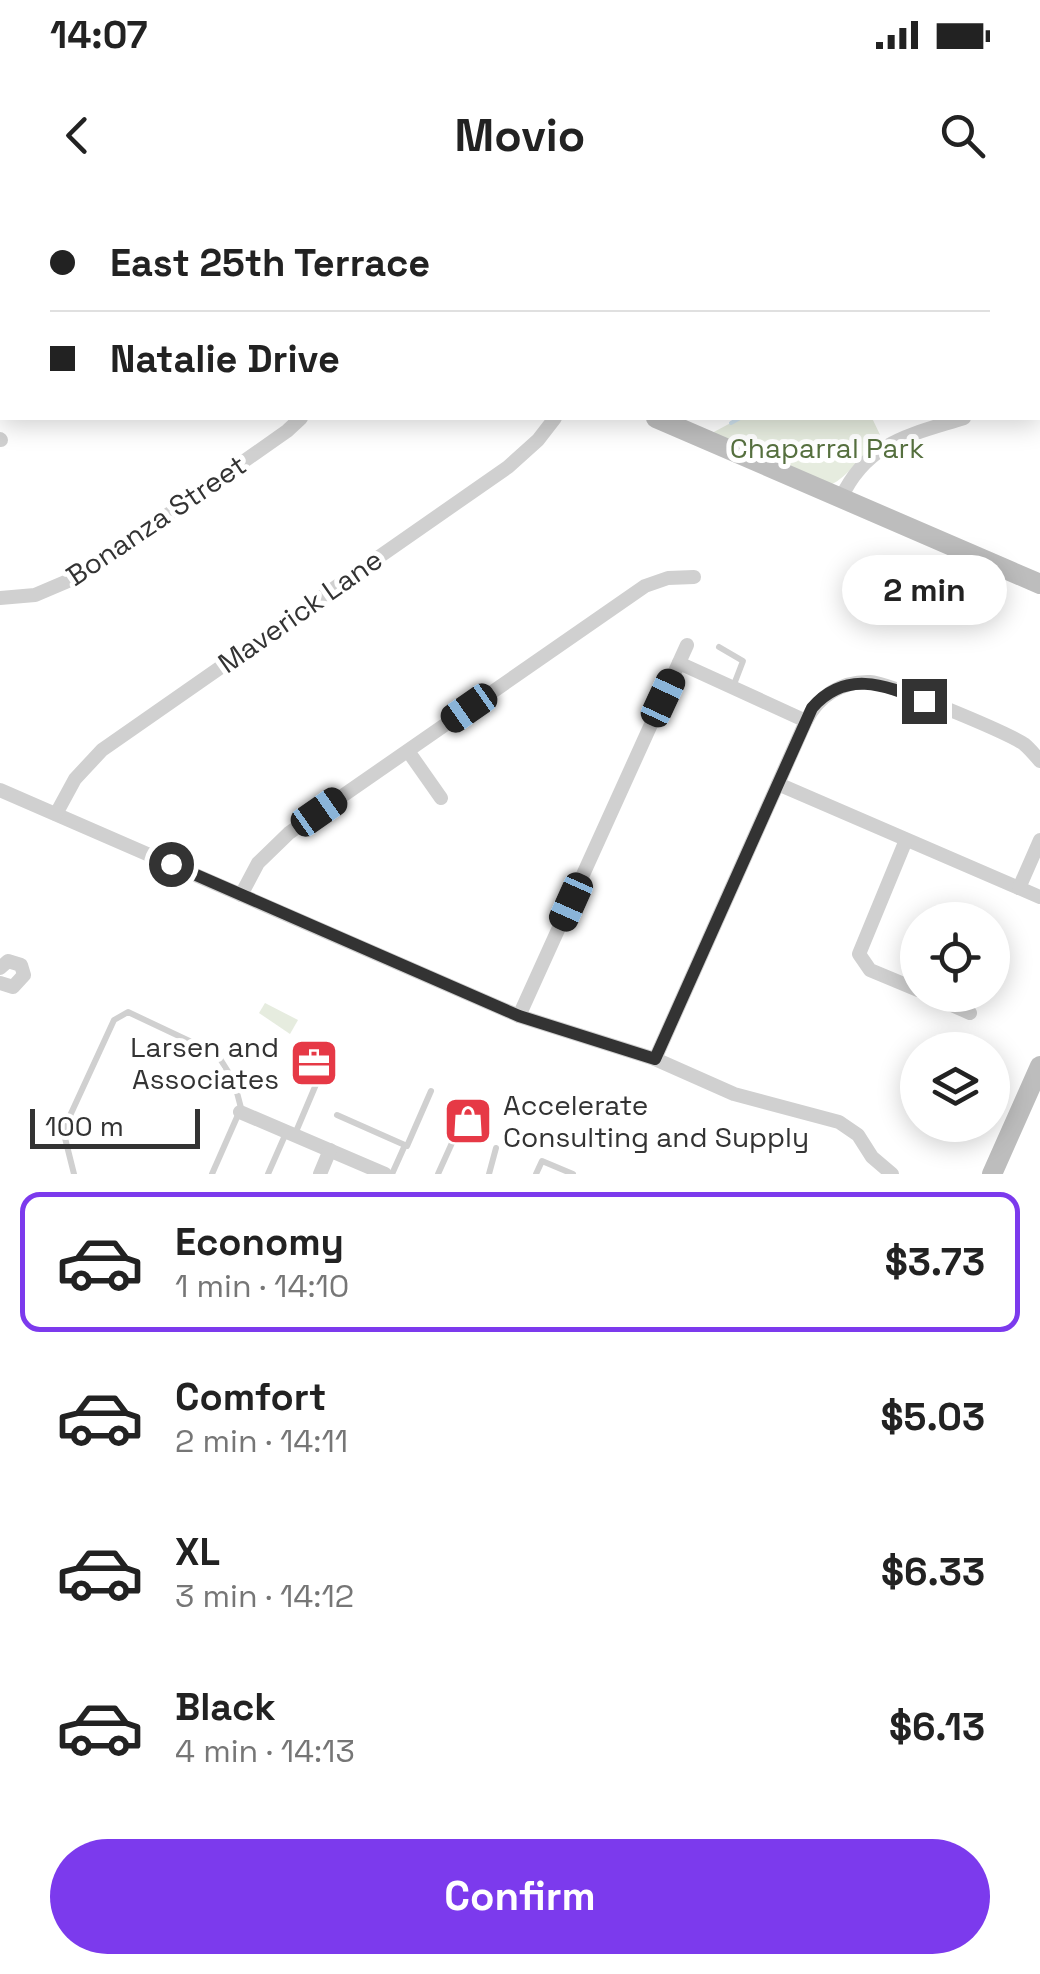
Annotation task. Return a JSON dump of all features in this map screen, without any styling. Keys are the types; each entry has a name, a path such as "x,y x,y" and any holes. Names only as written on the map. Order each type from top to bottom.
{"street":[{"name":"Bonanza Street","path":"0,598 34,595 82,575 299,420"},
{"name":"Maverick Lane","path":"56,814 75,779 102,750 508,467 554,420"},
{"path":"664,420 1040,584"},
{"path":"841,498 855,472 882,448 959,420"},
{"path":"242,895 270,849 408,751 645,586 668,578 694,577"},
{"path":"519,1016 687,645"},
{"path":"679,664 806,721"},
{"path":"655,1059 812,708 830,692 856,683 880,683 1015,739 1040,761"},
{"path":"408,751 442,798"},
{"path":"778,784 1040,898"},
{"path":"0,790 519,1016 655,1059 734,1094 839,1122 858,1135 872,1157 892,1174"},
{"path":"900,982 870,970 859,954 906,840"},
{"path":"1020,888 1040,840"},
{"path":"0,968 8,961 14,962 21,965 24,975 13,986 0,984"},
{"path":"992,1174 1040,1066"},
{"path":"240,1112 389,1174"},
{"path":"320,1174 330,1150"}],"lane":[{"path":"720,646 743,660 733,688"},
{"path":"74,1174 65,1138 68,1120 114,1020 133,1013 217,1054 234,1081 240,1112 212,1174"},
{"path":"268,1174 320,1075"},
{"path":"389,1174 404,1145 407,1146 431,1091"},
{"path":"337,1116 404,1145"},
{"path":"438,1174 456,1134"},
{"path":"489,1174 496,1148"},
{"path":"536,1174 542,1160 573,1174"}],"green space":[{"name":"Chaparral Park","path":"736,420 873,420 883,441 832,484 712,433"},
{"path":"265,1003 298,1020 290,1034 259,1013"}],"waterway":[{"path":"731,423 736,420"}],"place":[{"name":"Larsen and Associates","path":"314,1063"},
{"name":"Accelerate Consulting and Supply","path":"468,1121"}],"route":[{"path":"171,864 519,1016 655,1059 812,708 840,687 868,682 924,701"}]}
